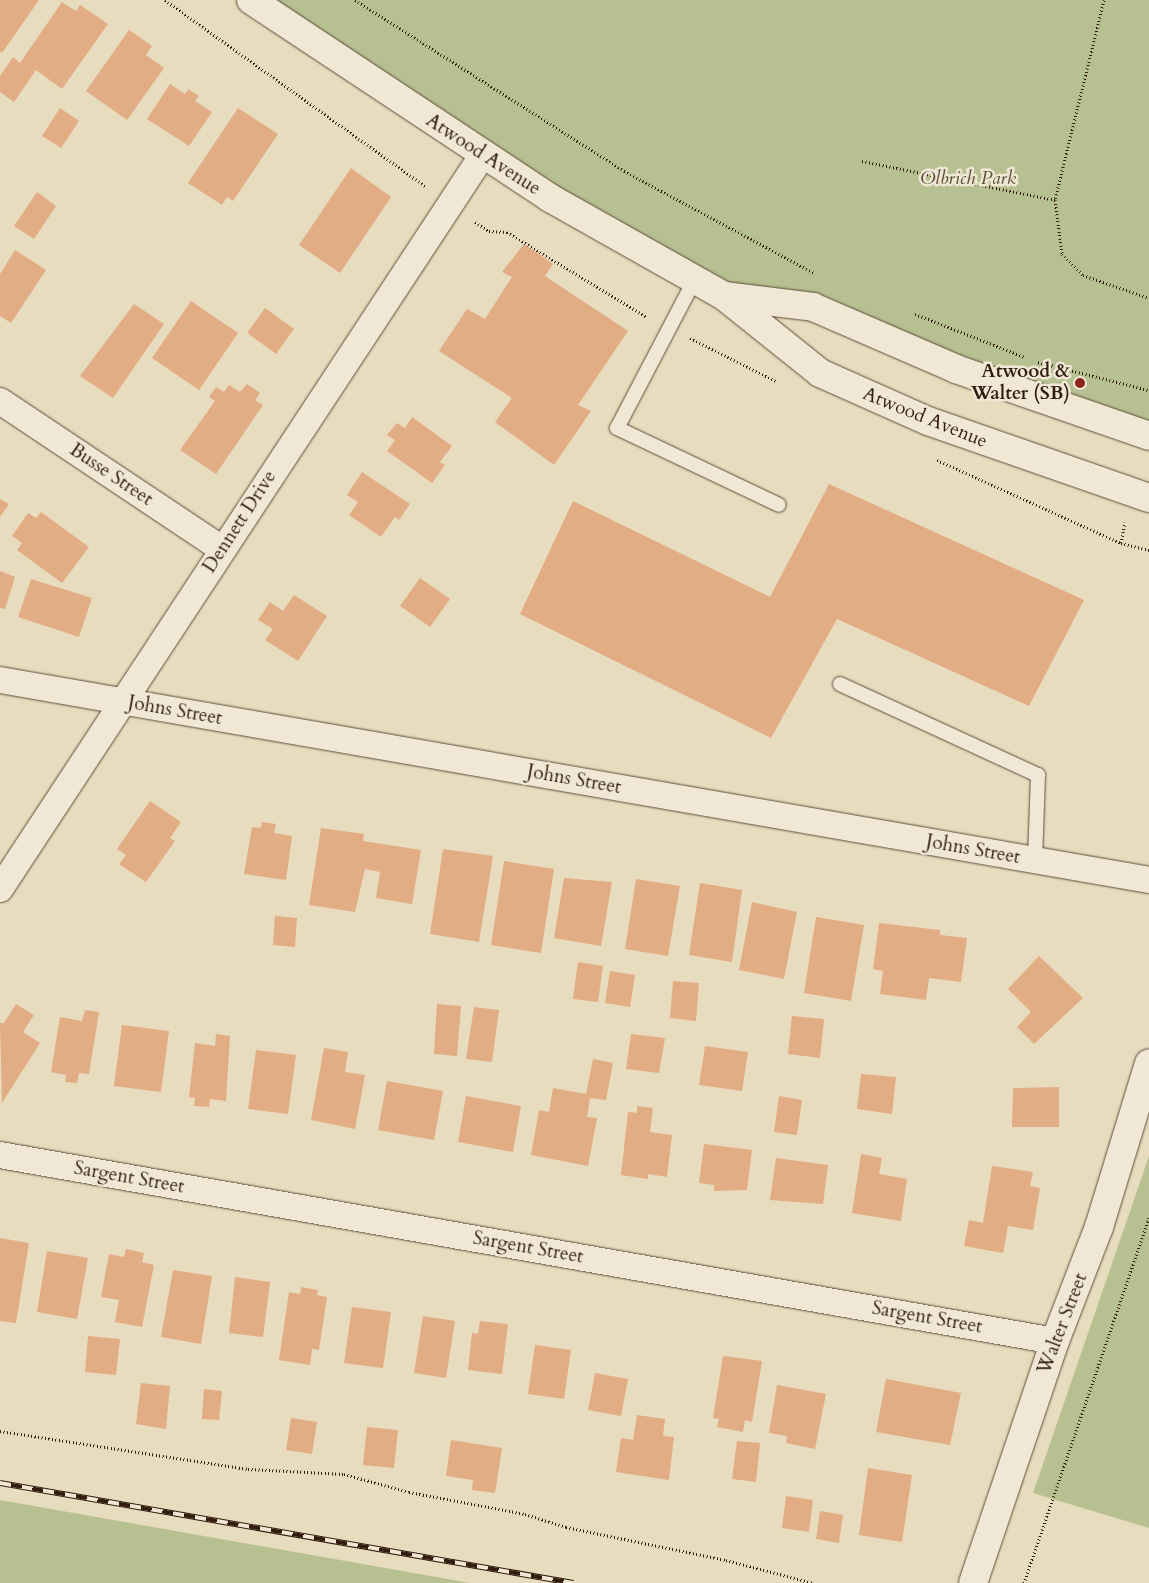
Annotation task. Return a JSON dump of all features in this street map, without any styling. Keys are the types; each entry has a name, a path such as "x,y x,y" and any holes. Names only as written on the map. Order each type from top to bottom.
{"street":[{"name":"Atwood Avenue","path":"251,0 482,156 612,236 724,296 820,373 928,421 1149,498"},
{"name":"Dennett Drive","path":"0,889 482,156"},
{"name":"Atwood Avenue","path":"724,296 813,307 956,369 1149,436"},
{"name":"Busse Street","path":"0,401 222,549"},
{"name":"Johns Street","path":"0,680 1149,880"},
{"name":"Walter Street","path":"973,1583 1055,1340 1099,1227 1149,1063"},
{"name":"Sargent Street","path":"0,1155 1055,1340"}],"lane":[{"path":"694,281 617,428 780,505"},
{"path":"840,684 1038,775 1035,860"}],"path":[{"path":"166,0 413,177"},
{"path":"355,0 624,171 816,274"},
{"path":"1104,0 1055,200 1062,254 1083,275 1149,298"},
{"path":"862,161 1055,200"},
{"path":"913,313 1035,361 1149,390"},
{"path":"1121,543 1149,550"},
{"path":"1024,1583 1149,1218"},
{"path":"0,1431 248,1470 344,1474 409,1492 525,1514 566,1527 726,1560 813,1583"}],"green space":[{"name":"Olbrich Park","path":"251,0 1149,0 1149,425 813,307 724,296"},
{"path":"1149,1156 1149,1528 1033,1493"},
{"path":"0,1500 470,1583 0,1583"}],"building":[{"path":"0,0 39,0 2,53 0,51"},
{"path":"62,2 76,11 80,5 108,24 62,89 36,70 14,102 0,92 0,76 13,57 20,63"},
{"path":"129,30 152,46 146,55 164,68 127,120 86,91"},
{"path":"170,84 185,94 188,89 199,96 195,101 212,112 189,146 147,119"},
{"path":"60,108 79,121 61,148 42,136"},
{"path":"238,108 278,134 233,201 227,197 222,205 188,183"},
{"path":"351,168 391,197 340,273 299,245"},
{"path":"37,192 56,206 34,239 14,226"},
{"path":"524,244 553,264 545,276 628,331 578,405 591,411 554,465 495,422 512,398 439,351 467,309 485,319 512,277 502,272"},
{"path":"15,250 46,270 11,323 0,316 0,274"},
{"path":"191,301 238,333 199,390 152,358"},
{"path":"134,304 164,324 113,398 80,376"},
{"path":"265,308 294,329 276,354 247,333"},
{"path":"247,384 260,393 255,400 263,405 216,474 180,450 215,401 209,397 216,387 224,392 229,385 240,392"},
{"path":"412,417 452,446 440,462 445,465 432,483 387,451 395,440 387,435 397,423 405,428"},
{"path":"362,472 410,504 399,520 395,517 381,537 349,515 358,502 347,495"},
{"path":"829,484 1084,600 1029,706 837,619 771,738 520,614 573,501 770,597"},
{"path":"0,499 9,504 0,517"},
{"path":"41,512 89,547 62,583 17,550 22,543 12,536 28,513 36,518"},
{"path":"0,571 15,577 5,609 0,608"},
{"path":"420,578 450,599 430,627 400,606"},
{"path":"31,579 92,598 79,637 18,617"},
{"path":"294,595 327,616 298,661 265,640 273,629 258,620 270,602 283,611"},
{"path":"150,801 181,822 170,838 175,841 146,882 119,864 126,855 117,849"},
{"path":"262,822 276,824 274,833 292,836 286,880 244,874 252,827 261,828"},
{"path":"321,828 364,834 363,841 421,850 412,904 376,898 380,872 365,869 355,912 309,905"},
{"path":"443,849 493,856 479,942 430,934"},
{"path":"504,861 554,869 541,953 491,945"},
{"path":"564,878 612,882 601,946 554,938"},
{"path":"636,879 680,886 668,956 625,949"},
{"path":"700,883 742,890 732,962 689,955"},
{"path":"752,902 797,912 784,979 739,970"},
{"path":"275,916 297,918 295,947 273,945"},
{"path":"816,917 864,925 851,1001 804,993"},
{"path":"879,923 940,930 940,935 967,938 961,982 929,978 926,1000 880,994 883,971 873,969"},
{"path":"1039,956 1083,998 1034,1044 1017,1027 1031,1012 1008,989"},
{"path":"578,962 603,966 598,1002 573,999"},
{"path":"610,971 635,975 630,1007 605,1003"},
{"path":"673,981 699,983 696,1021 670,1018"},
{"path":"16,1004 34,1015 23,1032 40,1043 2,1103 0,1023 4,1023"},
{"path":"437,1004 461,1006 457,1056 434,1054"},
{"path":"474,1007 499,1010 492,1062 466,1059"},
{"path":"85,1010 99,1012 89,1074 79,1073 77,1083 65,1082 66,1075 51,1072 60,1017 82,1021"},
{"path":"792,1016 824,1019 820,1058 788,1054"},
{"path":"122,1025 169,1031 161,1092 114,1086"},
{"path":"216,1034 230,1036 226,1101 210,1099 209,1107 194,1106 195,1098 189,1097 195,1043 215,1046"},
{"path":"631,1034 665,1038 659,1073 626,1069"},
{"path":"705,1046 748,1052 742,1091 699,1085"},
{"path":"324,1048 348,1052 345,1072 365,1075 355,1129 311,1120"},
{"path":"256,1050 296,1055 288,1114 248,1109"},
{"path":"593,1059 613,1063 606,1100 590,1098 587,1117 597,1118 588,1166 531,1155 539,1110 549,1112 553,1088 586,1094"},
{"path":"861,1074 896,1077 892,1114 857,1109"},
{"path":"387,1081 443,1091 434,1140 378,1130"},
{"path":"1059,1087 1059,1127 1012,1127 1013,1088"},
{"path":"466,1096 521,1106 513,1152 458,1142"},
{"path":"779,1096 802,1100 797,1135 774,1132"},
{"path":"637,1106 653,1108 650,1132 672,1135 667,1177 648,1174 648,1179 621,1175 628,1112 637,1113"},
{"path":"704,1144 752,1150 747,1190 714,1191 714,1185 699,1183"},
{"path":"861,1154 882,1158 879,1174 907,1179 901,1221 852,1213"},
{"path":"776,1158 828,1165 823,1204 770,1200"},
{"path":"992,1166 1033,1172 1030,1186 1040,1188 1033,1230 1008,1226 1003,1253 964,1246 969,1220 983,1223"},
{"path":"0,1238 29,1243 16,1323 0,1321"},
{"path":"126,1249 144,1253 142,1262 154,1265 142,1327 115,1322 119,1300 101,1297 109,1254 124,1257"},
{"path":"47,1251 88,1258 77,1319 37,1312"},
{"path":"173,1270 212,1276 201,1344 161,1337"},
{"path":"235,1277 270,1282 263,1337 229,1333"},
{"path":"301,1287 318,1290 317,1295 327,1297 319,1350 312,1349 310,1365 279,1360 289,1292 300,1294"},
{"path":"352,1307 391,1312 383,1368 344,1363"},
{"path":"423,1316 455,1321 446,1378 414,1373"},
{"path":"480,1321 508,1324 502,1374 468,1370 472,1333 478,1334"},
{"path":"88,1336 120,1339 116,1375 85,1372"},
{"path":"535,1345 571,1350 564,1399 528,1394"},
{"path":"723,1356 762,1361 752,1422 745,1420 743,1432 717,1427 719,1419 713,1418"},
{"path":"595,1373 628,1379 621,1416 588,1410"},
{"path":"886,1379 961,1393 950,1445 876,1432"},
{"path":"141,1383 170,1386 166,1429 136,1424"},
{"path":"777,1385 826,1394 815,1449 786,1443 787,1436 769,1433"},
{"path":"204,1389 222,1391 219,1420 202,1419"},
{"path":"637,1415 665,1419 663,1436 674,1437 669,1480 616,1472 621,1438 633,1440"},
{"path":"291,1418 317,1422 312,1454 286,1450"},
{"path":"367,1427 398,1430 394,1468 363,1465"},
{"path":"451,1440 502,1448 495,1493 472,1490 473,1480 446,1476"},
{"path":"737,1441 760,1443 756,1482 732,1479"},
{"path":"868,1468 912,1475 902,1542 859,1535"},
{"path":"786,1496 813,1500 809,1532 782,1528"},
{"path":"820,1511 843,1515 839,1543 816,1539"}],"railway":[{"path":"0,1483 573,1583"}],"place":[{"name":"Atwood & Walter (SB)","path":"1080,383"}]}
